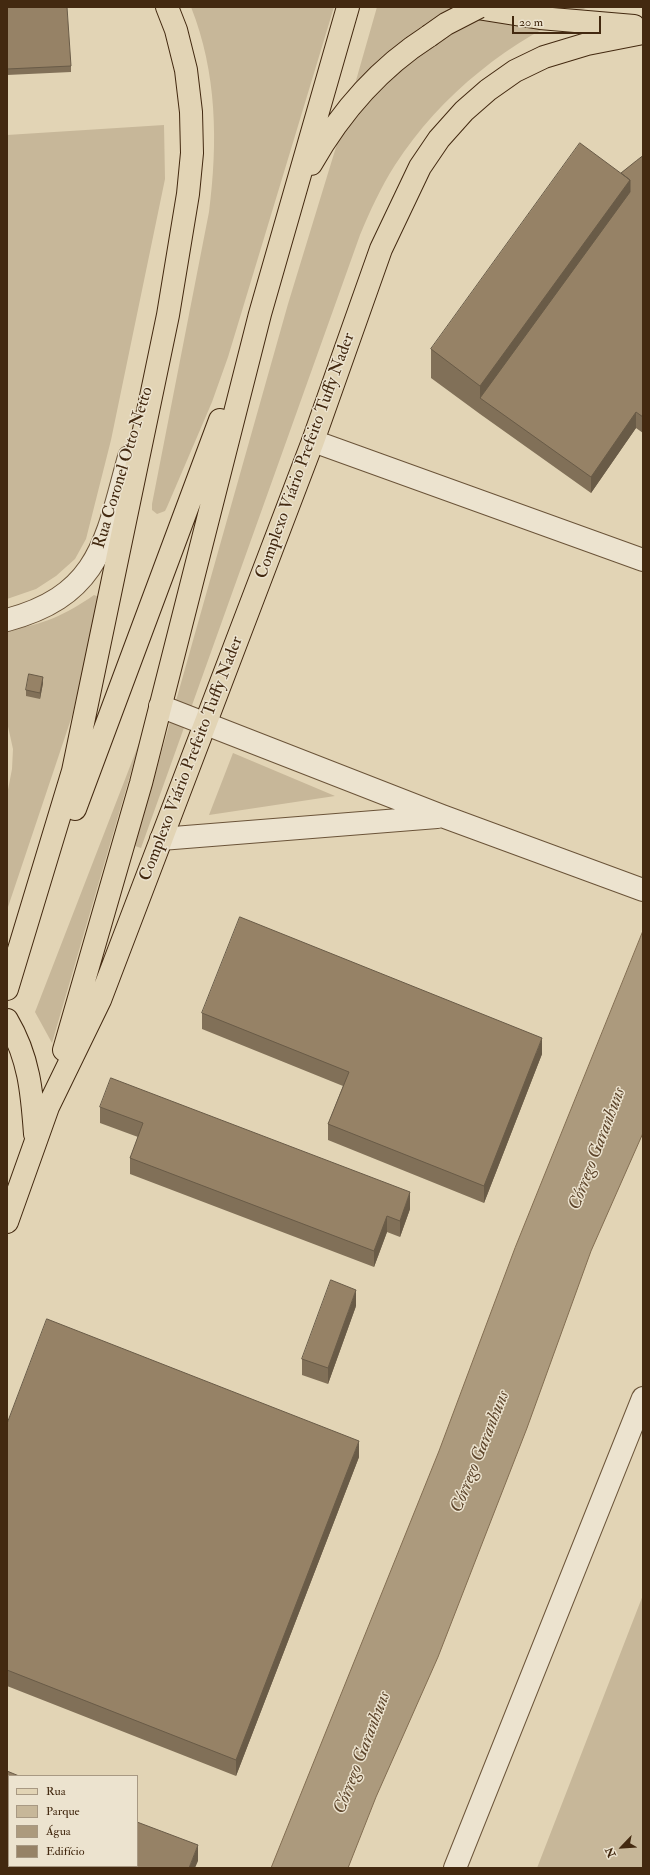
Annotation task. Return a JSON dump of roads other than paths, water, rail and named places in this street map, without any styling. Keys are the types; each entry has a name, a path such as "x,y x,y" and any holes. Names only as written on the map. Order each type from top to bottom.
{"main road":[{"path":"7,989 73,770 168,315 188,194 192,153 191,112 186,70 176,30 167,7"},
{"name":"Complexo Viário Prefeito Tuffy Nader","path":"48,1107 139,791 260,314 348,7"},
{"path":"471,7 540,18 643,27"},
{"path":"291,204 323,143 343,115 366,89 391,65 428,36 446,24 479,7"},
{"name":"Complexo Viário Prefeito Tuffy Nader","path":"48,1107 100,1000 313,441 381,249 416,174 439,139 464,111 488,90 515,71 544,57 587,44 643,33"},
{"name":"Complexo Viário Prefeito Tuffy Nader","path":"7,993 260,314"},
{"path":"7,1020 14,1031 29,1071 36,1143"},
{"path":"7,1222 48,1107"}],"street":[{"name":"Rua Coronel Otto Netto","path":"7,620 53,604 76,585 94,564 108,534 168,315"},
{"path":"313,441 643,560"},
{"path":"160,706 442,816 642,890"},
{"path":"161,839 442,816"},
{"path":"455,1868 643,1398"}],"water":[{"name":"Córrego Garanhuns","path":"643,931 643,1133 591,1251 527,1428 438,1657 376,1797 348,1868 271,1868 439,1451 515,1248"}]}
